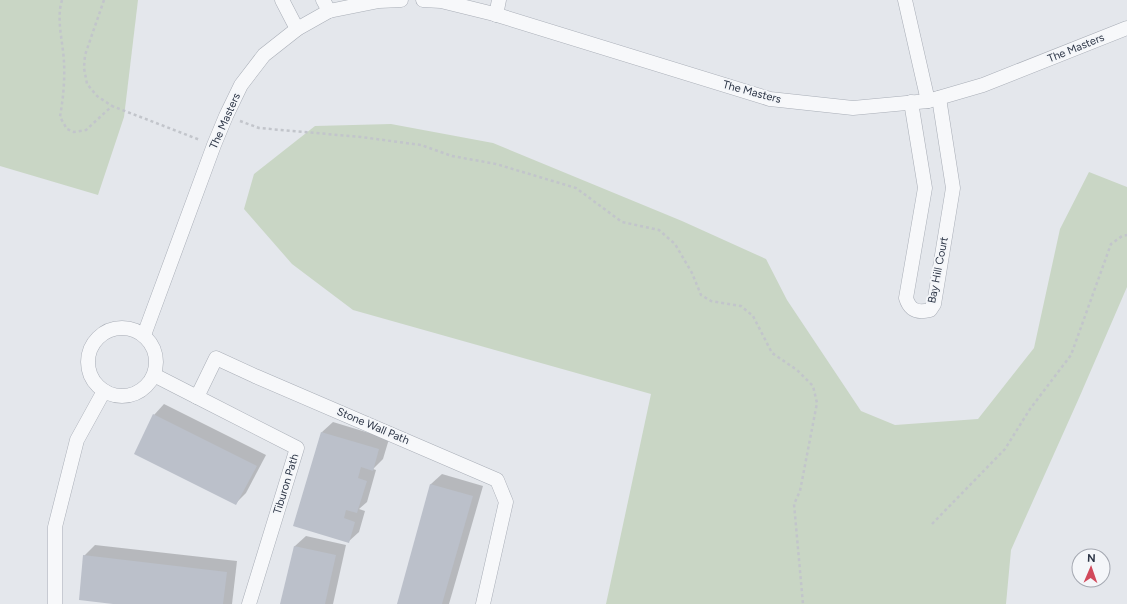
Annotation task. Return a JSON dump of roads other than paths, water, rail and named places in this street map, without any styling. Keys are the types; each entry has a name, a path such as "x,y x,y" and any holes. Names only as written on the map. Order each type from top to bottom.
{"street":[{"path":"282,0 297,28"},
{"name":"The Masters","path":"144,335 226,116 241,85 264,55 326,5 401,0"},
{"name":"The Masters","path":"423,0 441,1 496,15 770,99 853,108 933,99 983,85 1127,28"},
{"path":"496,15 499,0"},
{"path":"905,0 933,99"},
{"name":"Bay Hill Court","path":"911,102 925,188 906,298 908,305 914,310 922,312 930,310 934,304 953,188 933,99"},
{"path":"119,328 131,329 144,335 153,347 156,359 154,375 148,384 138,392 126,396 113,395 104,391 96,383 88,369 90,350 98,337 107,331 119,328"},
{"name":"Stone Wall Path","path":"197,397 216,358 497,480 506,502 483,604"},
{"path":"154,375 197,397"},
{"path":"54,604 55,527 77,440 104,391"},
{"name":"Tiburon Path","path":"197,397 297,448 249,604"}]}
